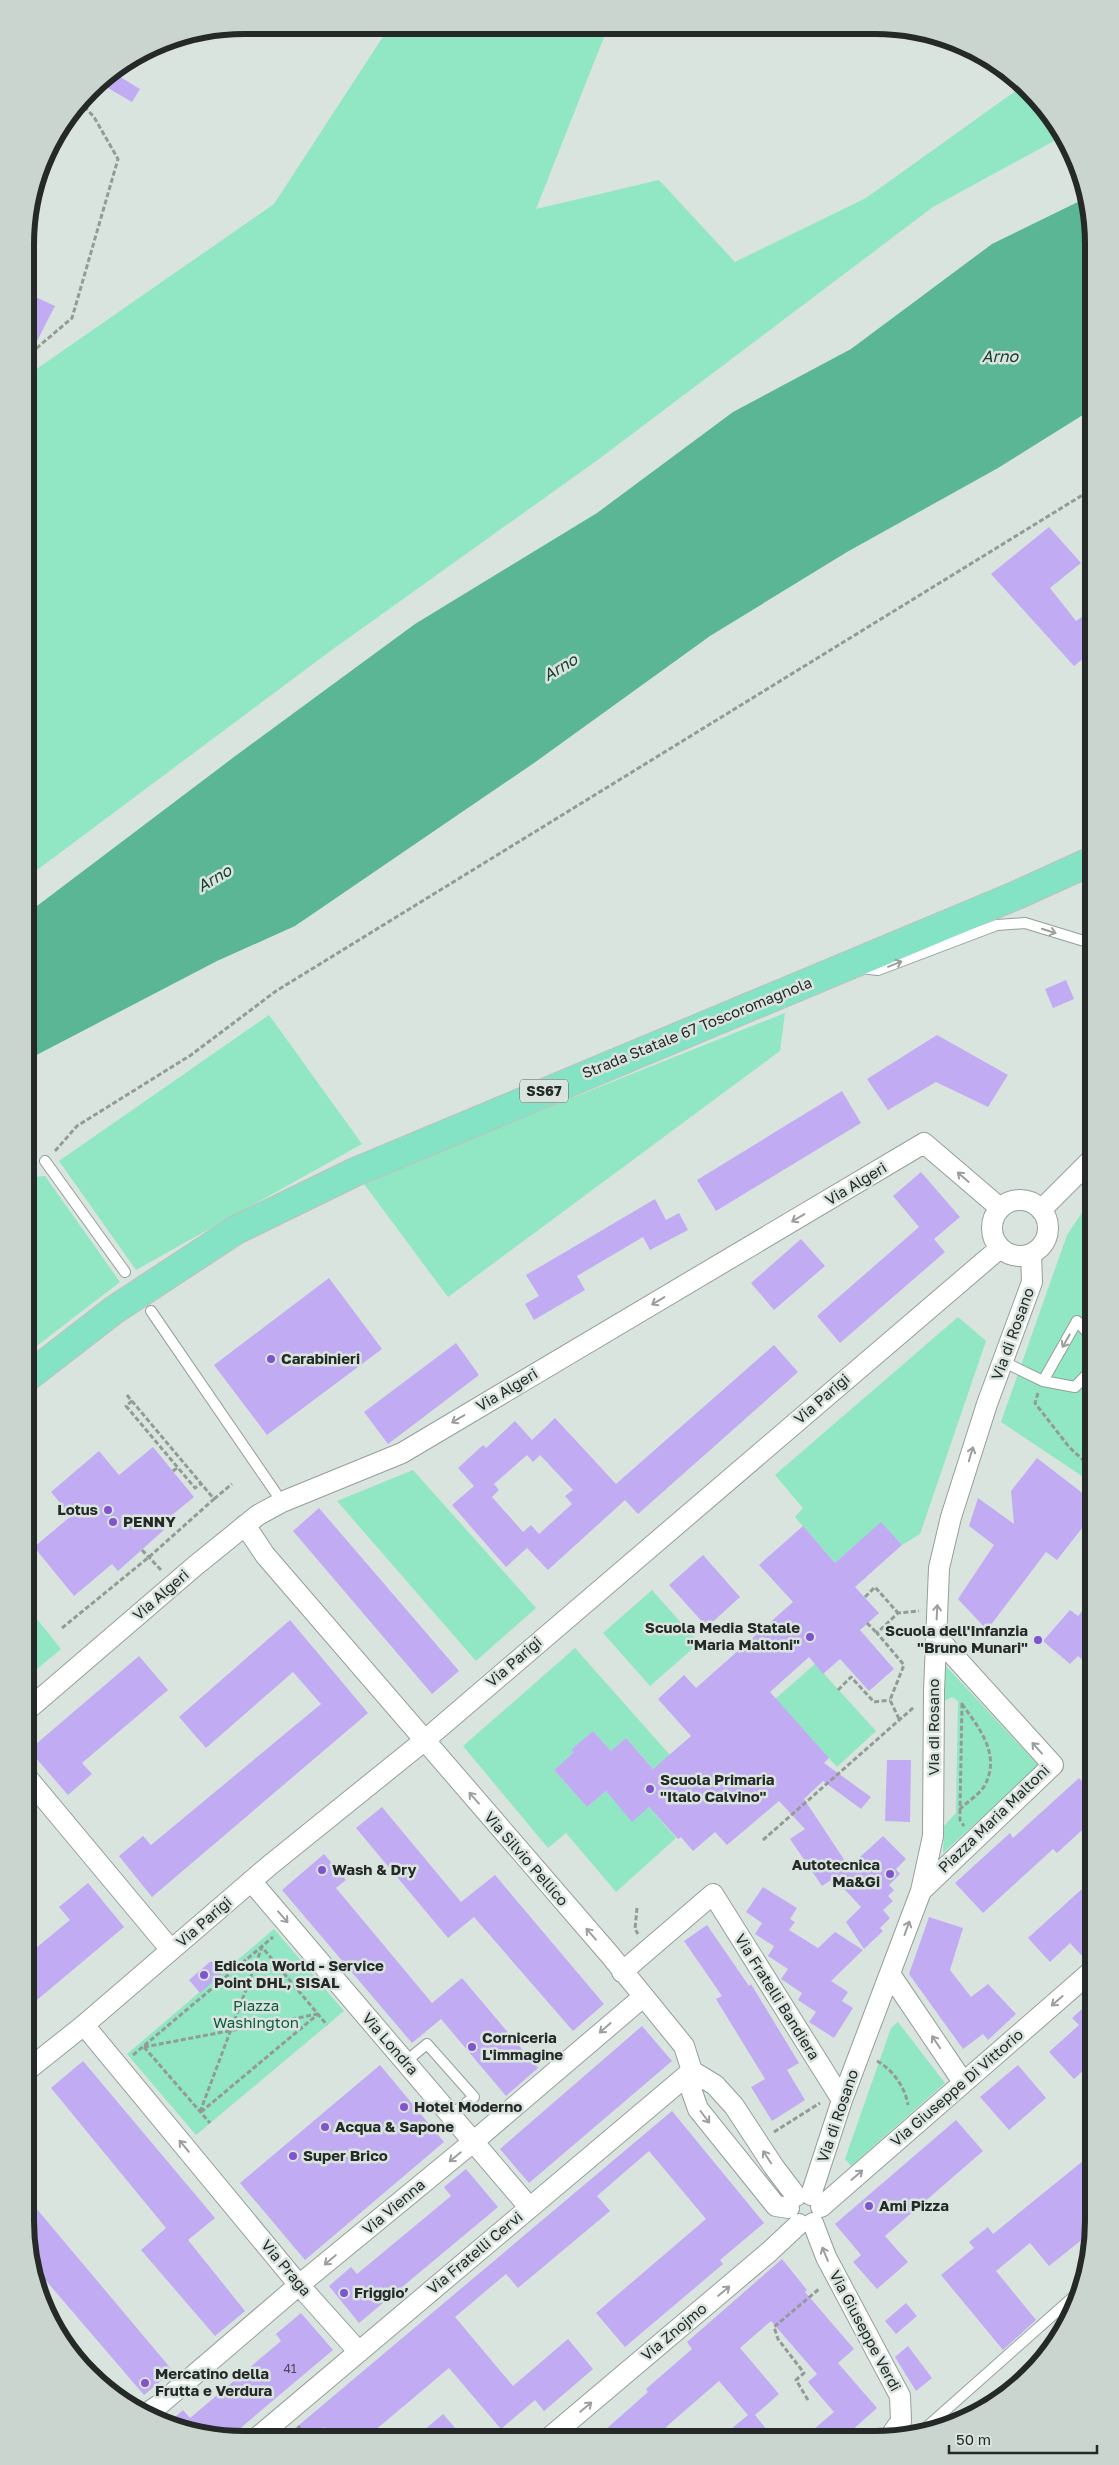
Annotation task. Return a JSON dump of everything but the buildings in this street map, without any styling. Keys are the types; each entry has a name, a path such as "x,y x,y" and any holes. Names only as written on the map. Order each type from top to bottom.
{"main road":[{"name":"Strada Statale 67 Toscoromagnola","path":"34,1372 114,1310 236,1230 355,1172 469,1122 848,966 1085,864"}],"street":[{"name":"Via Algeri","path":"34,1704 252,1520 282,1502 402,1453 924,1143 1000,1208"},
{"path":"1041,1210 1085,1166"},
{"path":"1024,1200 1041,1210 1048,1224 1048,1231 1042,1245 1031,1254 1012,1255 1000,1248 991,1230 994,1215 1000,1208 1007,1203 1024,1200"},
{"name":"Via Parigi","path":"34,2065 84,2025 251,1881 425,1740 1000,1248"},
{"name":"Via di Rosano","path":"805,2209 835,2099 890,1974 921,1891 933,1836 935,1635 939,1568 951,1517 987,1404 1032,1282 1031,1254"},
{"name":"Via Silvio Pellico","path":"252,1520 265,1555 425,1740 684,2046 692,2071 692,2092 698,2109 755,2182 776,2206 805,2209"},
{"name":"Piazza Maria Maltoni","path":"921,1891 1053,1765 935,1635"},
{"path":"34,1787 171,1950"},
{"name":"Via Londra","path":"251,1881 529,2207"},
{"name":"Via Fratelli Bandiera","path":"622,1972 713,1894 835,2099"},
{"path":"890,1974 963,2082"},
{"name":"Via Giuseppe Di Vittorio","path":"805,2209 963,2082 1085,1977"},
{"name":"Via Vienna","path":"152,2410 299,2285 473,2142 642,1997"},
{"name":"Via Praga","path":"84,2025 299,2285 359,2352"},
{"path":"692,2071 715,2085 734,2106 774,2167 805,2209"},
{"name":"Via Fratelli Cervi","path":"265,2431 692,2071"},
{"name":"Via Giuseppe Verdi","path":"805,2209 835,2276 900,2396 901,2421 895,2430"},
{"name":"Via Znojmo","path":"557,2431 769,2252 805,2209"}],"lane":[{"path":"848,966 878,970 997,925 1025,923 1085,941"},
{"path":"45,1161 125,1272"},
{"path":"151,1311 282,1502"},
{"path":"1043,1381 1077,1322 1085,1330"},
{"path":"1004,1362 1043,1381 1075,1387 1085,1376"},
{"path":"405,2062 427,2044 474,2097 450,2116"},
{"path":"929,2424 1069,2300"}],"path":[{"path":"34,351 72,318 118,159 94,117 85,106"},
{"path":"45,1161 77,1126 191,1055 276,991 1085,494"},
{"path":"1043,1381 1035,1403 1069,1447 1085,1462"},
{"path":"126,1394 214,1499"},
{"path":"132,1401 126,1406 195,1488 201,1484"},
{"path":"173,1471 178,1467"},
{"path":"62,1628 149,1557 232,1484"},
{"path":"142,1550 160,1569"},
{"path":"865,1597 875,1587 898,1613"},
{"path":"877,1633 898,1613 925,1611"},
{"path":"867,1623 904,1665 890,1700 899,1719"},
{"path":"838,1690 851,1677 874,1702 890,1700"},
{"path":"764,1840 899,1719 921,1703"},
{"path":"960,1809 985,1786 991,1762 986,1737 962,1704 960,1809 960,1820 966,1828"},
{"path":"637,1908 635,1929 641,1940"},
{"path":"130,2058 278,1933"},
{"path":"262,1947 327,2025"},
{"path":"200,2112 262,1947"},
{"path":"144,2047 318,2014"},
{"path":"200,2112 318,2014"},
{"path":"144,2047 210,2123"},
{"path":"877,2061 889,2068 907,2096 908,2110"},
{"path":"769,2135 835,2099"},
{"path":"808,2400 796,2380 804,2373 778,2339 774,2327 819,2289"},
{"path":"296,2424 302,2431"}],"green space":[{"path":"385,34 605,34 536,209 659,180 735,262 866,198 1018,89 1042,116 1057,139 933,207 599,459 329,652 34,872 34,371 274,204"},
{"path":"785,1013 780,1051 448,1297 364,1184 501,1126"},
{"path":"269,1015 362,1144 136,1270 59,1161"},
{"path":"45,1176 120,1282 34,1348 34,1177"},
{"path":"1085,1209 1085,1478 1001,1422 1067,1235"},
{"path":"958,1317 986,1341 920,1534 902,1545 881,1523 835,1563 795,1517 803,1508 775,1475"},
{"path":"413,1470 536,1608 476,1661 337,1501"},
{"path":"652,1590 699,1643 650,1686 603,1633"},
{"path":"34,1615 61,1649 34,1672"},
{"path":"575,1648 670,1755 653,1769 626,1738 611,1751 593,1731 554,1770 587,1807 606,1791 632,1821 649,1807 676,1838 616,1892 566,1833 548,1848 463,1746"},
{"path":"815,1664 876,1731 837,1767 775,1699"},
{"path":"944,1664 1039,1766 943,1853 944,1826 956,1813 958,1701 952,1697 942,1702"},
{"name":"Piazza Washington","path":"274,1929 344,2011 196,2135 127,2054"},
{"path":"898,2022 945,2083 851,2166 845,2159 891,2028"}],"water":[{"name":"Arno","path":"1080,201 1085,230 1085,414 998,468 847,552 710,636 534,763 295,926 217,961 34,1056 34,908 234,757 415,624 597,513 733,412 851,349 992,244"}],"place":[{"name":"Carabinieri","path":"271,1359"},
{"name":"Lotus","path":"108,1510"},
{"name":"PENNY","path":"113,1522"},
{"name":"Scuola Media Statale \"Maria Maltoni\"","path":"810,1637"},
{"name":"Scuola dell'Infanzia \"Bruno Munari\"","path":"1038,1640"},
{"name":"Scuola Primaria \"Italo Calvino\"","path":"650,1789"},
{"name":"Wash & Dry","path":"322,1870"},
{"name":"Autotecnica Ma&Gi","path":"890,1874"},
{"name":"Edicola World - Service Point DHL, SISAL","path":"204,1975"},
{"name":"Corniceria L'immagine","path":"472,2047"},
{"name":"Hotel Moderno","path":"404,2107"},
{"name":"Acqua & Sapone","path":"325,2127"},
{"name":"Super Brico","path":"293,2156"},
{"name":"Ami Pizza","path":"869,2206"},
{"name":"Friggio’","path":"344,2293"},
{"name":"Mercatino della Frutta e Verdura","path":"145,2383"}]}
